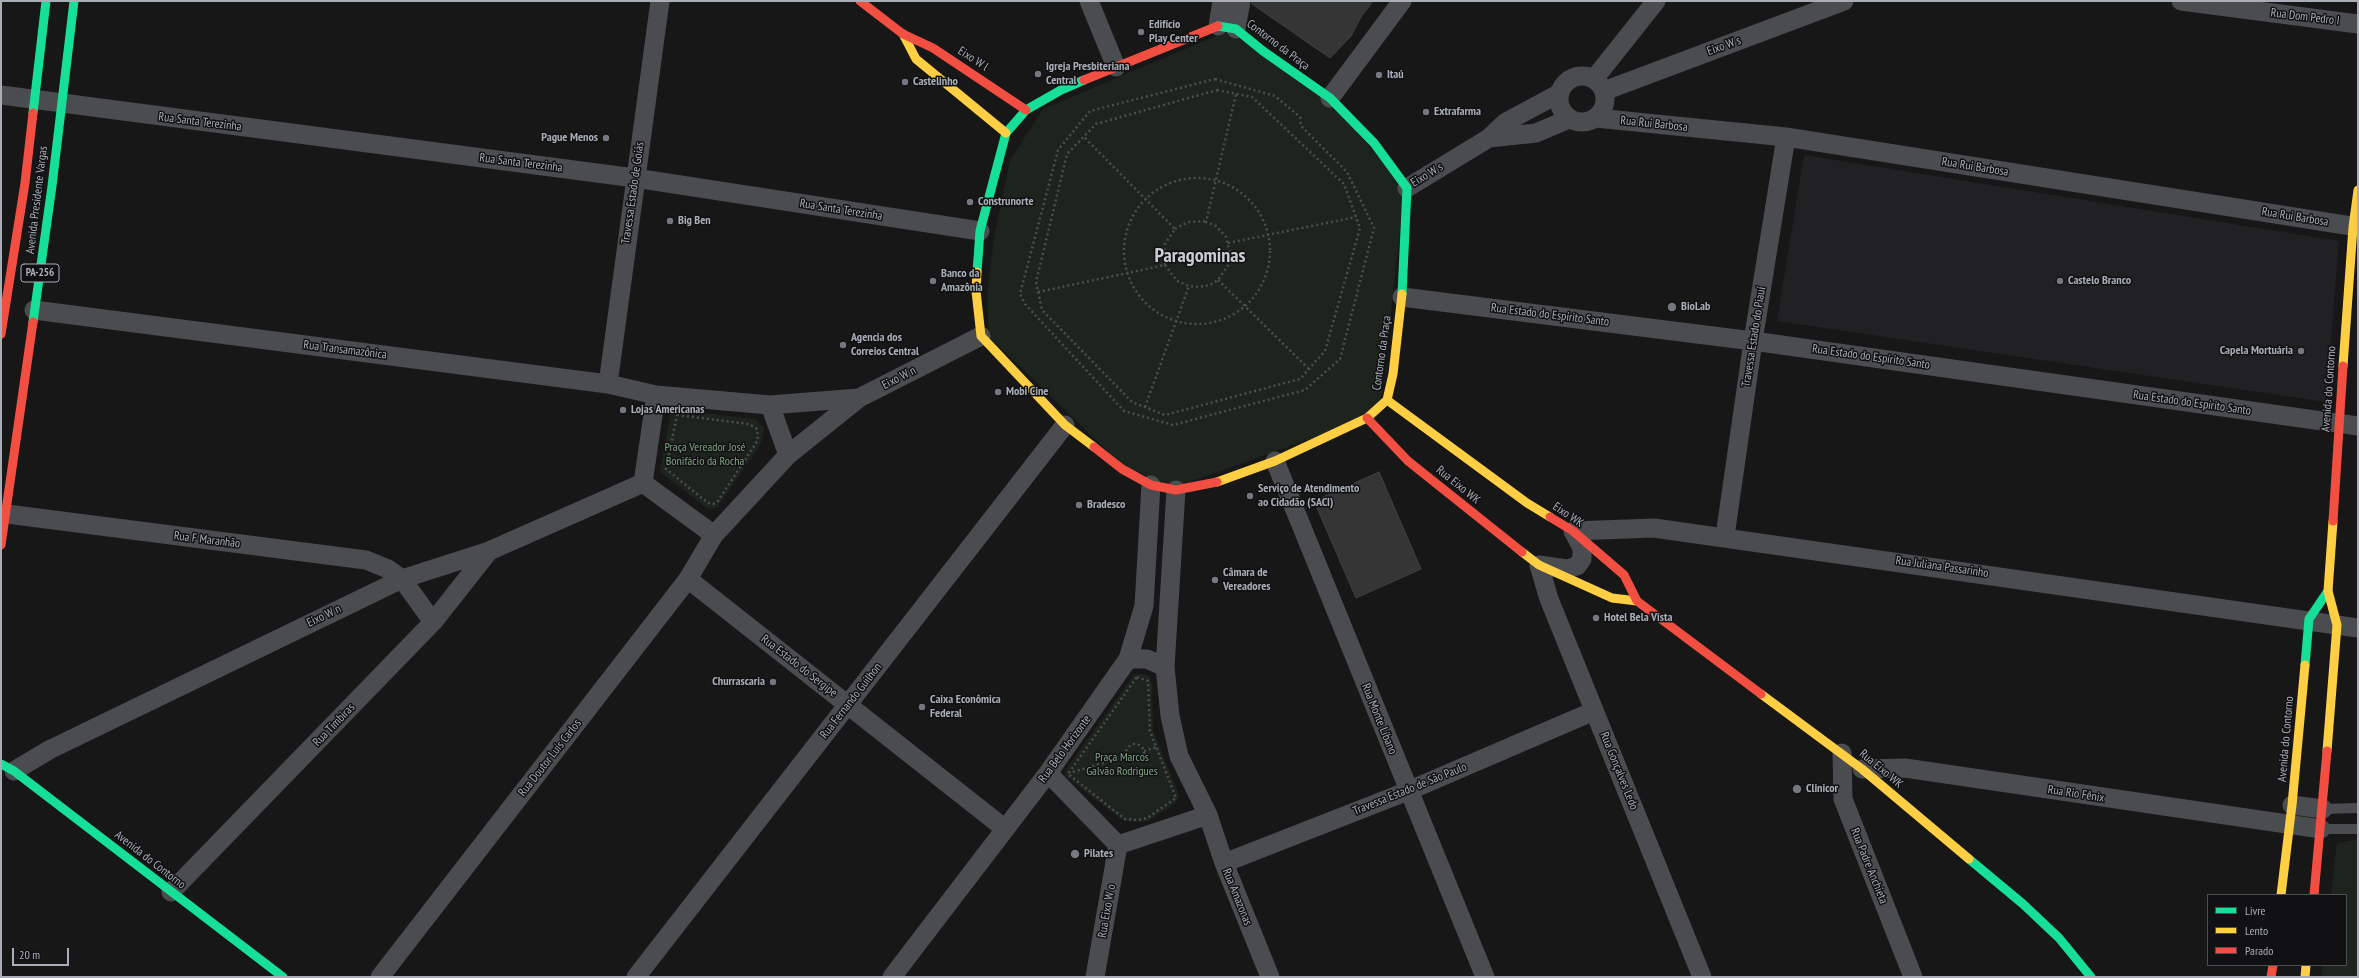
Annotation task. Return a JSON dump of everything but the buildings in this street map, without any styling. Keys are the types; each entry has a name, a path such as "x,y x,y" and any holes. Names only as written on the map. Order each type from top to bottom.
{"street":[{"name":"Avenida Presidente Vargas","path":"1,334 25,183 46,1"},
{"name":"Avenida Presidente Vargas","path":"1,545 7,514 52,186 74,1"},
{"name":"Travessa Estado de Goiás","path":"608,384 660,1"},
{"name":"Eixo W l","path":"860,1 903,34 933,48 1026,110"},
{"path":"1089,1 1116,67"},
{"path":"1222,1 1227,28"},
{"path":"981,336 976,291 980,231 1006,133 1026,110 1061,90 1116,67 1227,28 1241,1"},
{"path":"1330,98 1402,1"},
{"path":"1596,118 1603,110 1605,101 1599,85 1656,1"},
{"name":"Eixo W s","path":"1407,188 1489,138 1506,122 1560,93 1567,81 1580,76 1599,85 1844,1"},
{"name":"Rua Dom Pedro I","path":"2181,1 2358,24"},
{"name":"Contorno da Praça","path":"981,336 1065,425 1122,469 1151,486 1176,490 1216,482 1275,461 1367,418 1387,400 1393,374 1402,297 1407,188 1374,143 1330,98 1227,28"},
{"name":"Eixo W l","path":"903,34 916,59 921,64 1006,133"},
{"path":"1560,93 1560,108 1569,119"},
{"name":"Rua Santa Terezinha","path":"1,95 34,98 61,104 635,178 980,231"},
{"name":"Eixo W s","path":"1489,138 1536,133 1569,119 1583,123 1596,118"},
{"name":"Rua Rui Barbosa","path":"1596,118 1786,137 2356,227"},
{"name":"Travessa Estado do Piauí","path":"1725,536 1753,340 1786,137"},
{"name":"Avenida do Contorno","path":"2314,894 2323,809 2337,625 2328,591 2339,423 2358,190"},
{"name":"Rua Estado do Espírito Santo","path":"1402,297 1753,340 2358,426"},
{"name":"Rua Transamazônica","path":"34,310 608,384 656,395 770,405 858,398"},
{"name":"Eixo W n","path":"858,398 981,336"},
{"path":"656,395 643,483 714,535"},
{"name":"Rua Doutor Luís Carlos","path":"380,977 688,579 714,535 788,455 858,398"},
{"name":"Eixo WK","path":"1387,400 1527,502 1573,531 1624,575 1637,601"},
{"path":"770,405 788,455"},
{"name":"Rua Eixo WK","path":"1367,418 1408,461 1539,565"},
{"name":"Rua Fernando Guilhon","path":"636,977 1065,425"},
{"name":"Rua Monte Líbano","path":"1275,461 1408,791 1485,977"},
{"name":"Eixo W n","path":"8,767 49,750 402,578 488,551 643,483"},
{"name":"Rua Belo Horizonte","path":"892,977 1004,828 1048,773 1128,659 1144,606 1151,486"},
{"name":"Rua Amazonas","path":"1176,490 1165,667 1170,716 1179,756 1208,815 1224,863 1270,977"},
{"name":"Rua F Maranhão","path":"7,514 366,560 388,569 402,578"},
{"name":"Rua Juliana Passarinho","path":"1573,531 1654,528 1725,536 2309,619 2358,628"},
{"path":"1539,565 1567,569 1577,566 1582,559 1582,548 1573,531"},
{"name":"Rua Timbiras","path":"171,892 433,622 488,551"},
{"path":"1539,565 1612,598 1637,601"},
{"name":"Rua Gonçalves Ledo","path":"1539,565 1549,599 1702,977"},
{"path":"402,578 433,622"},
{"name":"Rua Estado do Sergipe","path":"688,579 1004,828"},
{"name":"Avenida do Contorno","path":"2281,894 2292,805 2309,619 2328,591"},
{"name":"Rua Eixo WK","path":"1637,601 1862,769 2023,904 2059,938 2091,977"},
{"path":"1128,659 1147,659 1165,667"},
{"name":"Travessa Estado de São Paulo","path":"1224,863 1408,791 1594,711"},
{"name":"Rua Padre Anchieta","path":"1842,753 1843,799 1913,977"},
{"name":"Avenida do Contorno","path":"8,767 283,977"},
{"name":"Rua Rio Fênix","path":"1862,769 1905,768 2289,826 2321,829"},
{"path":"1048,773 1118,845 1208,815"},
{"path":"2292,805 2323,809"},
{"name":"Rua Eixo W o","path":"1095,977 1118,845"},
{"path":"2272,977 2273,966"},
{"path":"2305,977 2306,966"}],"lane":[{"path":"2323,809 2358,808"},
{"path":"2321,829 2358,828"}],"path":[{"path":"1215,79 1276,96 1300,117 1301,126 1347,172 1374,228 1340,359 1305,390 1173,425 1124,411 1025,304 1020,294 1058,150 1090,111 1215,79"},
{"path":"1217,90 1252,97 1344,184 1360,228 1325,351 1300,379 1165,415 1132,402 1042,310 1036,282 1067,154 1084,137 1096,124 1217,90"},
{"path":"1206,222 1236,94"},
{"path":"1084,137 1175,229"},
{"path":"1178,180 1216,180 1243,193 1257,209 1268,235 1270,248 1268,269 1257,293 1245,306 1232,316 1203,324 1176,321 1152,309 1142,299 1128,274 1125,240 1135,214 1146,199 1170,183 1178,180"},
{"path":"1228,243 1356,217"},
{"path":"1188,222 1206,222 1216,226 1226,237 1230,253 1229,264 1218,280 1210,285 1198,287 1189,286 1172,277 1165,265 1164,251 1165,244 1175,229 1188,222"},
{"path":"1038,292 1165,265"},
{"path":"1218,280 1309,369"},
{"path":"1146,407 1189,286"},
{"path":"677,415 749,424 757,429 758,440 718,501 713,504 708,503 666,469 677,415"},
{"path":"1138,677 1148,681 1150,731 1176,798 1147,818 1138,820 1125,819 1068,774 1138,677"},
{"path":"1133,744 1141,746 1144,751 1142,760 1136,762 1130,761 1126,756 1127,750 1133,744"},
{"path":"1144,751 1156,747"},
{"path":"1068,774 1126,756"}],"shaded area":[{"name":"Castelo Branco","path":"1804,155 2339,241 2326,402 1777,321"}],"green space":[{"path":"1230,30 1329,100 1405,188 1380,408 1324,434 1176,487 1124,467 989,337 987,297 994,237 1010,160 1043,109"},
{"name":"Praça Vereador José Bonifácio da Rocha","path":"671,409 755,419 764,428 761,443 718,507 708,509 660,472"},
{"name":"Praça Marcos Galvão Rodrigues","path":"1142,674 1149,676 1152,684 1153,730 1179,795 1176,803 1148,821 1136,822 1124,821 1066,777 1065,773 1066,769 1134,675"},
{"path":"2358,839 2358,977 2321,977 2323,966 2347,966 2347,894 2331,894 2337,843"}],"traffic: fast":[{"path":"33,113 46,1"},
{"path":"33,322 52,186 74,1"},
{"path":"1218,26 1236,29 1263,51 1330,98 1374,143 1407,188 1402,294"},
{"path":"977,272 980,231 1006,133 1026,110 1061,90 1084,80"},
{"path":"2305,665 2309,619 2328,591"},
{"path":"1,764 14,771 283,977"},
{"path":"1969,859 2023,904 2059,938 2091,977"}],"traffic: slow":[{"path":"903,34 916,59 1006,133"},
{"path":"2343,366 2353,227 2358,190"},
{"path":"977,272 976,291 981,336 1065,425 1094,447"},
{"path":"1217,482 1275,461 1367,418 1387,400 1393,374 1402,294"},
{"path":"1387,400 1527,503 1550,517"},
{"path":"2327,751 2337,625 2328,591 2333,521"},
{"path":"1522,552 1539,565 1612,598 1637,601"},
{"path":"2281,894 2292,805 2305,665"},
{"path":"1761,694 1862,769 1969,859"},
{"path":"2305,977 2306,966"}],"traffic: jam":[{"path":"860,1 903,34 933,48 1026,110"},
{"path":"1084,80 1218,26"},
{"path":"1,334 25,183 33,113"},
{"path":"1,545 33,322"},
{"path":"2333,521 2343,366"},
{"path":"1367,418 1408,461 1522,552"},
{"path":"1094,447 1122,469 1151,485 1176,490 1217,482"},
{"path":"1550,517 1573,531 1624,575 1637,601 1761,694"},
{"path":"2314,894 2327,751"},
{"path":"2271,977 2273,966"}],"place":[{"name":"Edifício Play Center","path":"1141,32"},
{"name":"Igreja Presbiteriana Central","path":"1038,74"},
{"name":"Itaú","path":"1379,75"},
{"name":"Castelinho","path":"905,82"},
{"name":"Extrafarma","path":"1426,112"},
{"name":"Pague Menos","path":"606,138"},
{"name":"Construnorte","path":"970,202"},
{"name":"Big Ben","path":"670,221"},
{"name":"Banco da Amazônia","path":"933,281"},
{"name":"Castelo Branco","path":"2060,281"},
{"name":"BioLab","path":"1672,307"},
{"name":"Agencia dos Correios Central","path":"843,345"},
{"name":"Capela Mortuária","path":"2301,351"},
{"name":"Mobi Cine","path":"998,392"},
{"name":"Lojas Americanas","path":"623,410"},
{"name":"Serviço de Atendimento ao Cidadão (SACI)","path":"1250,496"},
{"name":"Bradesco","path":"1079,505"},
{"name":"Câmara de Vereadores","path":"1215,580"},
{"name":"Hotel Bela Vista","path":"1596,618"},
{"name":"Churrascaria","path":"773,682"},
{"name":"Caixa Econômica Federal","path":"922,707"},
{"name":"Clinicor","path":"1797,789"},
{"name":"Pilates","path":"1075,854"}],"district":[{"name":"Paragominas","path":"1200,256"}]}
